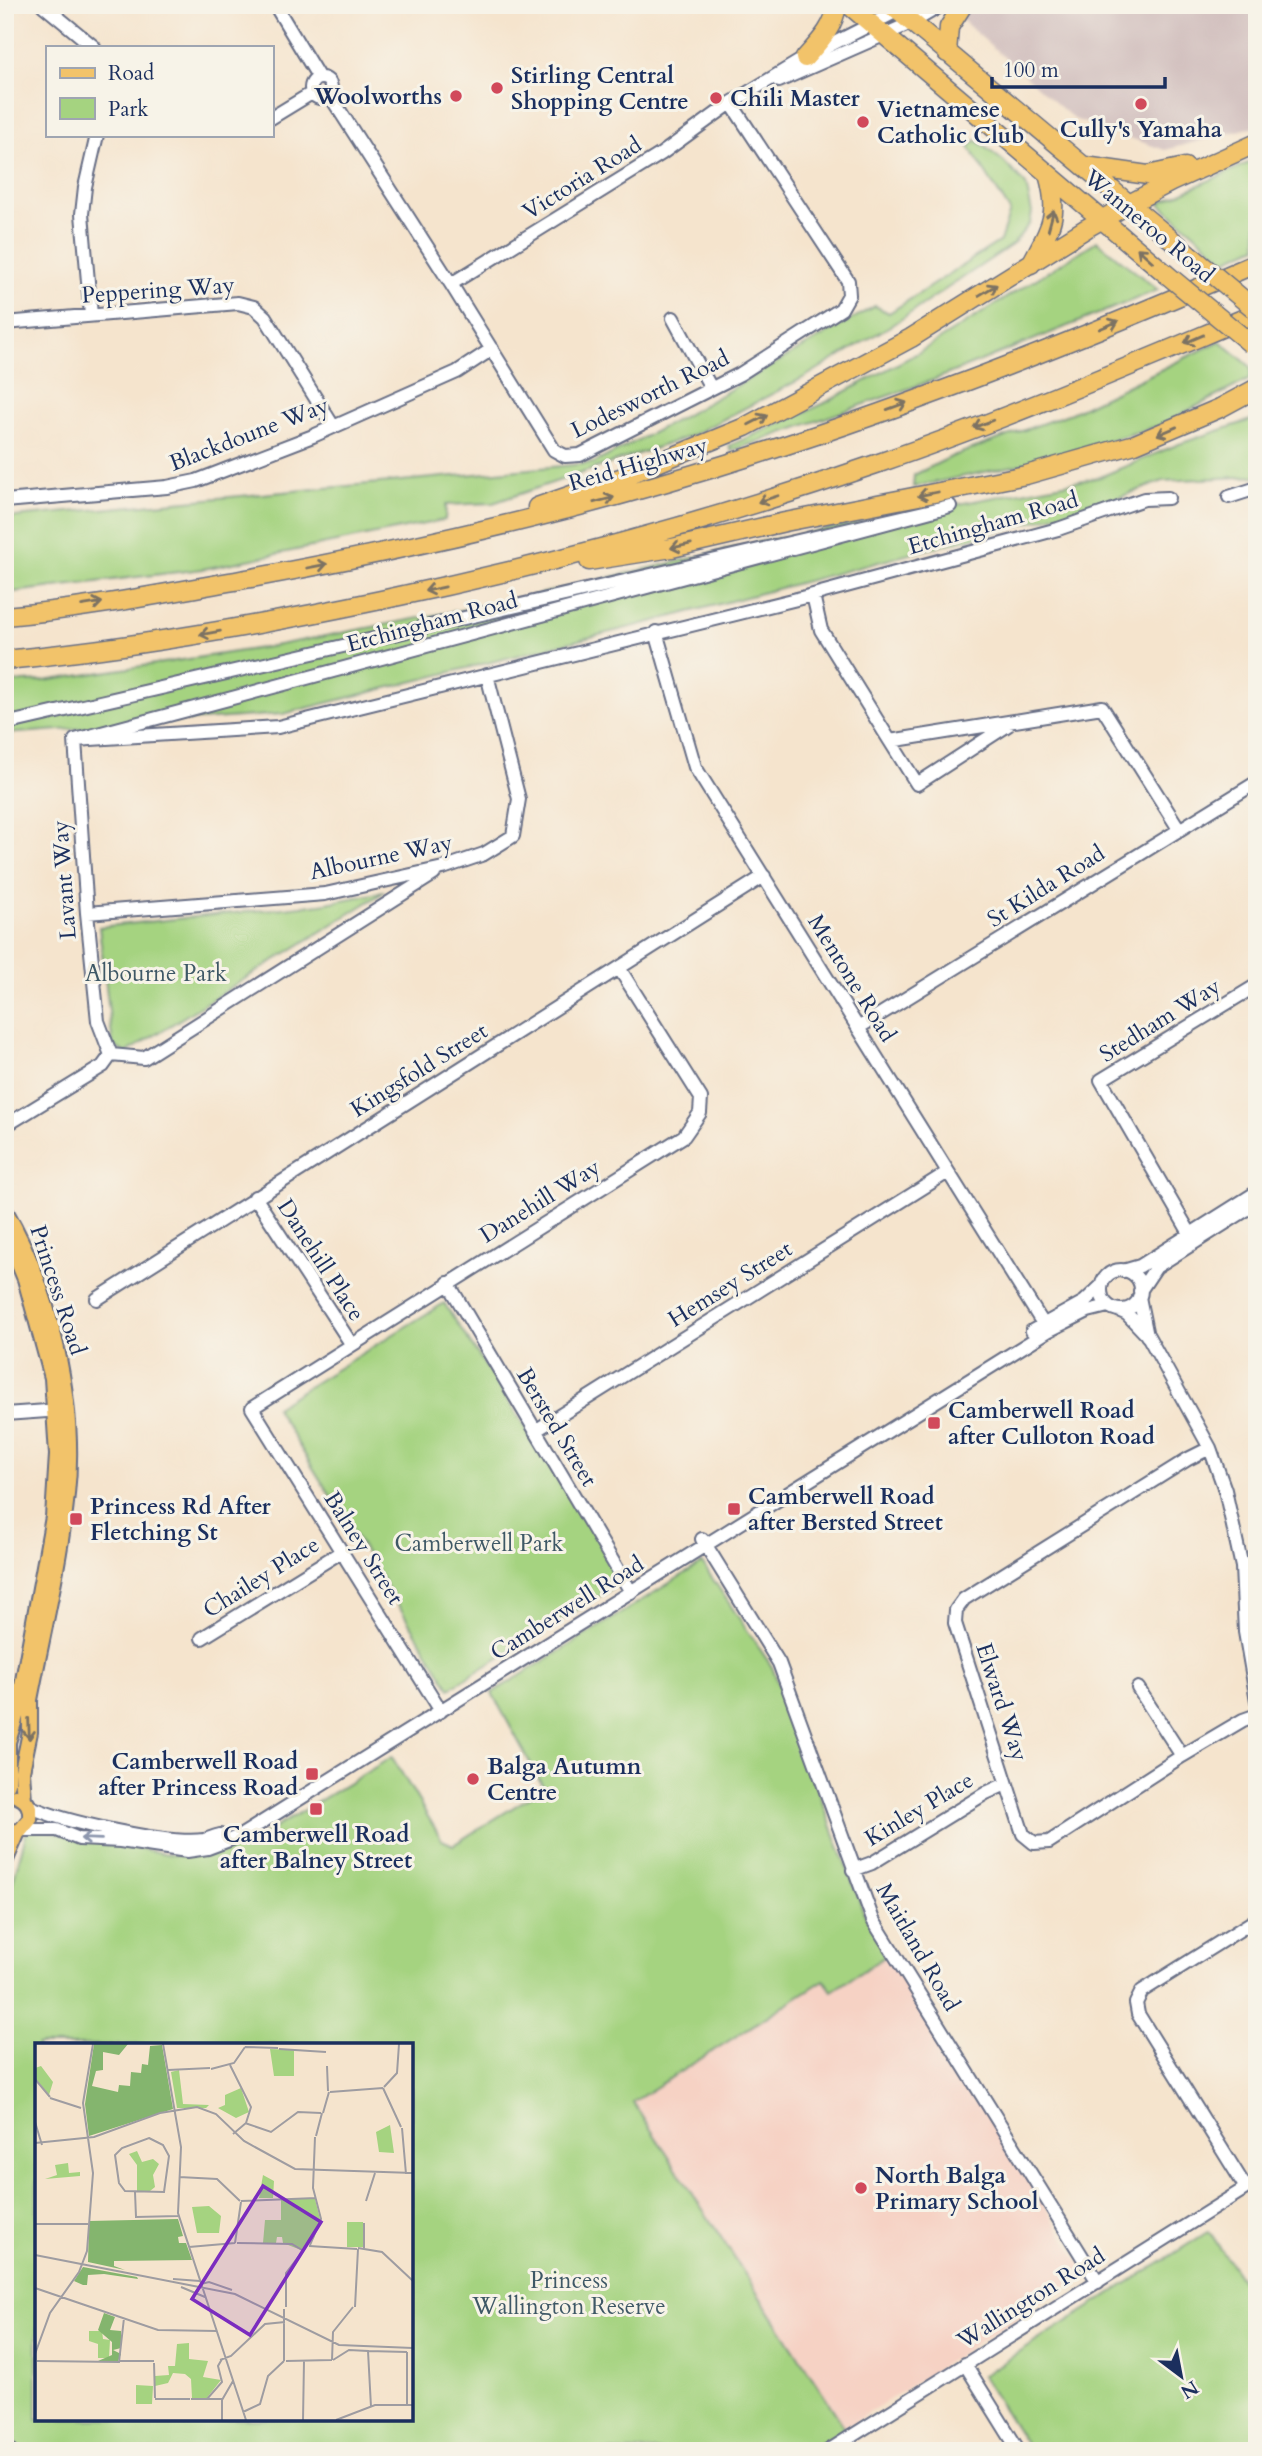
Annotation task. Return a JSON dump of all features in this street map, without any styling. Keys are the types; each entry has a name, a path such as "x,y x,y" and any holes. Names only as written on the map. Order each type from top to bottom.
{"highway":[{"path":"805,58 827,33 834,20 837,5"},
{"name":"Wanneroo Road","path":"849,5 1254,346"},
{"path":"947,53 949,27 963,5"},
{"name":"Wanneroo Road","path":"902,11 947,53 1257,312"},
{"path":"1082,165 1148,175 1177,170 1257,142"},
{"path":"443,540 623,477 745,427 911,338 1102,219 1171,182 1257,142"},
{"path":"1031,264 1050,228 1054,212 1054,195 1048,174"},
{"name":"Reid Highway","path":"5,616 183,590 320,565 443,540 639,490 820,434 1009,366 1257,263"},
{"path":"502,575 677,527 879,463 1076,389 1257,312"},
{"path":"5,660 191,636 331,611 502,575 672,548 785,522 1026,475 1114,452 1162,434 1257,388"},
{"path":"1220,408 1257,401"}],"main road":[{"name":"Princess Road","path":"5,1210 18,1231 51,1323 63,1381 53,1517 17,1713 8,1742 8,1783 5,1790"},
{"name":"Princess Road","path":"5,1231 25,1279 61,1410 68,1491 30,1700 29,1744 23,1757 22,1771 30,1819 15,1831"},
{"path":"5,1797 13,1795 26,1803"},
{"path":"5,1862 15,1831"},
{"path":"5,2444 9,2451"}],"street":[{"path":"43,5 93,46"},
{"path":"275,5 319,78"},
{"path":"878,30 902,11 942,5"},
{"name":"Victoria Road","path":"452,284 661,154 731,103 805,58 878,30"},
{"name":"Victoria Road","path":"731,103 878,30"},
{"path":"319,78 326,79 331,85 329,94 322,98 312,93 312,84 319,78"},
{"path":"273,116 312,93"},
{"name":"Lodesworth Road","path":"329,94 452,284 525,407 554,450 565,456 580,455 740,374 841,309 849,295 848,281 731,103"},
{"path":"90,315 82,214 97,136"},
{"name":"Peppering Way","path":"5,323 239,303 254,307 265,317 333,426"},
{"path":"673,318 711,388"},
{"name":"Blackdoune Way","path":"5,501 182,485 313,436 457,372 492,349"},
{"path":"1229,497 1257,488"},
{"name":"Etchingham Road","path":"75,740 278,727 813,595 1058,529 1144,499 1168,498"},
{"name":"Etchingham Road","path":"5,724 950,506 75,740"},
{"path":"813,595 821,630 918,784 1014,721"},
{"name":"Mentone Road","path":"656,632 695,766 1045,1328"},
{"name":"Albourne Way","path":"87,913 325,894 443,868 484,854 513,836 519,799 487,675"},
{"path":"890,741 1102,707 1179,829"},
{"name":"Lavant Way","path":"75,740 87,913 98,1021 111,1055"},
{"name":"St Kilda Road","path":"858,1028 1257,782"},
{"path":"5,1126 103,1066 111,1055 144,1058 443,868"},
{"name":"Kingsfold Street","path":"97,1299 764,877"},
{"name":"Danehill Way","path":"252,1408 684,1136 700,1113 701,1098 619,968"},
{"name":"Stedham Way","path":"1192,1238 1101,1080 1257,985"},
{"name":"Hemsey Street","path":"535,1432 948,1172"},
{"path":"1113,1308 1129,1308 1156,1268 1192,1238 1257,1192"},
{"name":"Danehill Place","path":"255,1198 352,1345"},
{"path":"1257,1203 1140,1266 1107,1276 1101,1286 1102,1297 1113,1308 1127,1314 1147,1336 1210,1448 1225,1490 1242,1567 1245,1632 1257,1702"},
{"path":"1123,1271 1129,1272 1137,1280 1147,1336"},
{"name":"Bersted Street","path":"448,1283 629,1588"},
{"name":"Camberwell Road","path":"15,1831 57,1830 79,1839 120,1840 187,1851 208,1848 240,1836 439,1707 1045,1328 1101,1286"},
{"name":"Camberwell Road","path":"1045,1328 1088,1311 1113,1308"},
{"name":"Balney Street","path":"252,1408 439,1707"},
{"path":"5,1414 61,1410"},
{"name":"Elward Way","path":"1210,1448 964,1600 956,1610 955,1623 1023,1834 1034,1843 1049,1842 1182,1756 1243,1720 1257,1715"},
{"name":"Maitland Road","path":"704,1543 779,1663 873,1920 1098,2282"},
{"name":"Chailey Place","path":"202,1638 341,1552"},
{"path":"1242,1567 1257,1563"},
{"path":"1138,1688 1182,1756"},
{"name":"Camberwell Road","path":"26,1803 45,1814 100,1827 174,1839 206,1840 237,1828 439,1707"},
{"name":"Kinley Place","path":"853,1870 872,1863 986,1793 1006,1784"},
{"path":"1251,2184 1138,2014 1136,2003 1142,1991 1257,1919"},
{"name":"Wallington Road","path":"829,2451 1251,2184"},
{"path":"965,2364 1019,2451"}],"shaded area":[{"path":"945,5 1257,5 1257,126 1165,150 1074,119"},
{"name":"North Balga Primary School","path":"890,1953 1086,2273 845,2428 633,2102 824,1979 832,1991"}],"green space":[{"path":"976,140 1003,161 1026,185 1032,212 1030,223 1013,244 900,320 805,377 691,436 493,503 446,505 445,520 203,569 5,593 5,518 594,463 679,419 875,306 889,313 1000,241 1010,211 969,147"},
{"path":"1257,159 1257,246 1225,260 1159,203"},
{"path":"1097,241 1158,290 933,380 731,451 729,446 823,404 918,353"},
{"path":"1220,341 1251,367 1250,379 1158,426 1042,460 913,487 914,475 953,456 1071,413"},
{"path":"1257,418 1257,476 1163,481 1107,502 655,621 283,714 5,734 5,683 44,681 268,647 519,599 760,542 1100,477 1179,444"},
{"name":"Albourne Park","path":"384,892 126,1053 113,1046 99,927 321,904"},
{"name":"Camberwell Park","path":"444,1303 626,1580 450,1688 275,1407"},
{"name":"Princess Wallington Reserve","path":"702,1563 772,1667 864,1913 890,1953 832,1991 824,1980 633,2102 845,2428 810,2451 18,2451 5,2428 5,1910 28,1827 178,1856 251,1842 392,1757 442,1840 453,1845 544,1788 492,1693"},
{"path":"1209,2231 1257,2303 1257,2451 1030,2451 982,2376"}],"place":[{"name":"Stirling Central Shopping Centre","path":"497,88"},
{"name":"Woolworths","path":"456,96"},
{"name":"Chili Master","path":"716,98"},
{"name":"Cully's Yamaha","path":"1141,104"},
{"name":"Vietnamese Catholic Club","path":"863,122"},
{"name":"Camberwell Road after Culloton Road","path":"934,1423"},
{"name":"Camberwell Road after Bersted Street","path":"734,1509"},
{"name":"Princess Rd After Fletching St","path":"76,1519"},
{"name":"Camberwell Road after Princess Road","path":"312,1774"},
{"name":"Balga Autumn Centre","path":"473,1779"},
{"name":"Camberwell Road after Balney Street","path":"316,1809"},
{"name":"North Balga Primary School","path":"861,2188"}]}
